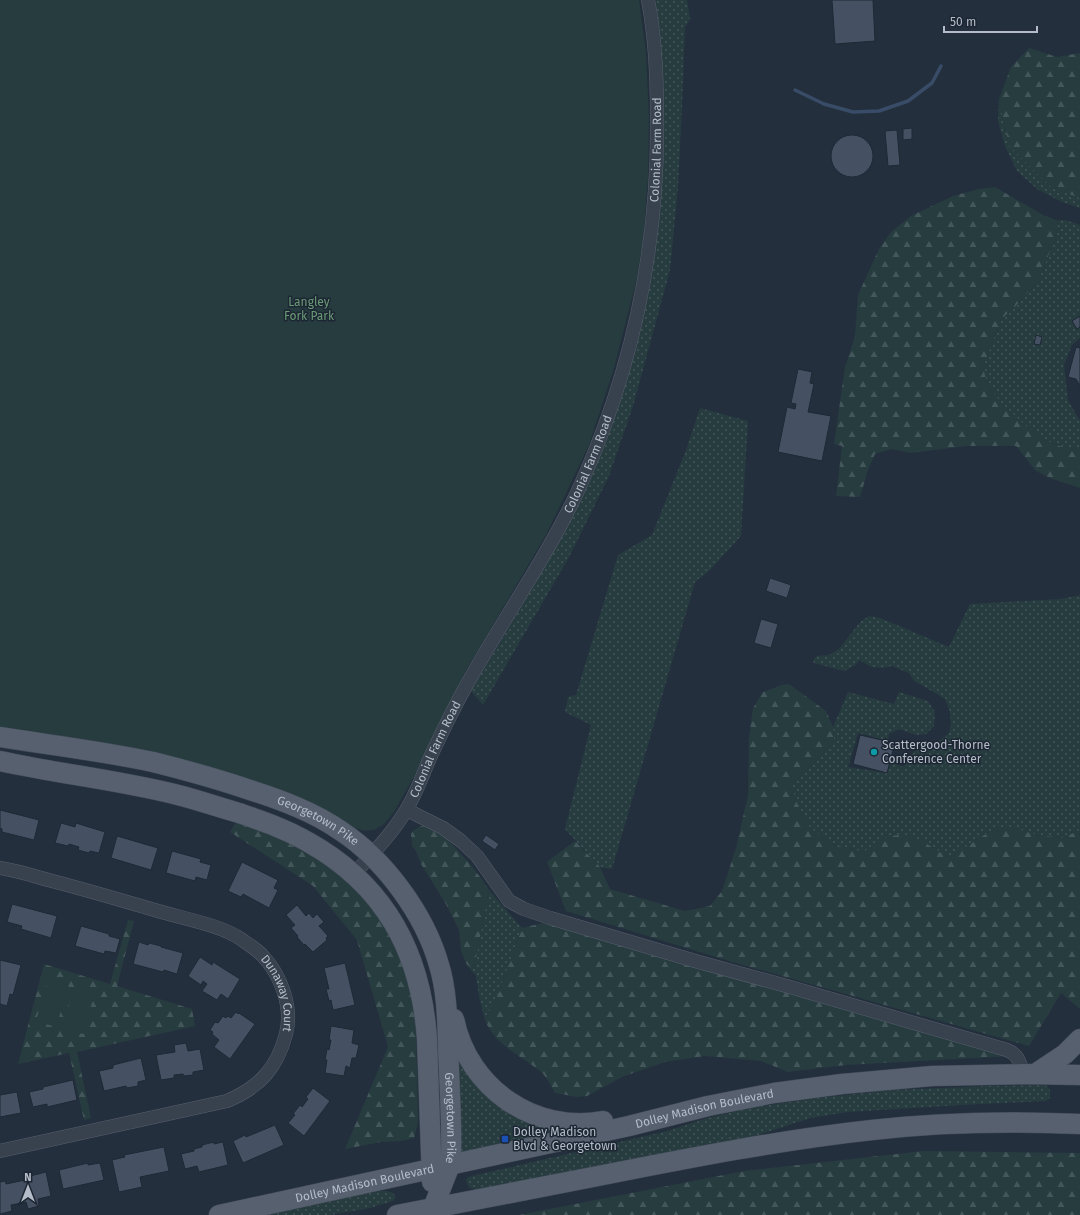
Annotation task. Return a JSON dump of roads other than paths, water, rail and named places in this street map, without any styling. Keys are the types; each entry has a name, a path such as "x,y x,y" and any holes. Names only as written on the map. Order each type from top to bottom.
{"main road":[{"name":"Georgetown Pike","path":"0,737 88,750 146,761 240,787 287,803 316,815 351,838 371,855 392,878 416,913 429,938 443,978 447,1032 451,1155 440,1167"},
{"name":"Georgetown Pike","path":"0,761 161,791 218,806 270,824 296,836 332,857 354,874 373,894 397,929 412,960 418,979 426,1022 440,1167 432,1212"},
{"path":"443,978 457,1032 470,1061 482,1077 498,1093 524,1111 550,1120 580,1124 626,1116 708,1106"},
{"path":"1030,1074 1065,1054 1080,1039"},
{"name":"Dolley Madison Boulevard","path":"218,1215 628,1126 708,1106 781,1092 865,1081 947,1076 1030,1074 1080,1075"},
{"path":"397,1215 432,1212 717,1153 822,1136 934,1125 1019,1122 1080,1124"}],"street":[{"name":"Colonial Farm Road","path":"354,874 388,836 407,810 447,722 468,683 549,547 580,485 617,390 643,289 650,246 656,188 658,141 657,92 648,0"},
{"path":"407,810 443,828 461,841 477,856 509,901 524,909 696,961 1007,1050 1013,1052 1030,1074"},
{"name":"Dunaway Court","path":"0,868 74,887 214,927 240,938 261,954 272,967 285,996 288,1013 287,1030 276,1062 267,1075 242,1095 227,1101 0,1151"}],"waterway":[{"path":"795,90 824,104 853,112 879,111 908,101 932,83 941,66"}],"place":[{"name":"Scattergood-Thorne Conference Center","path":"874,752"},
{"name":"Dolley Madison Blvd & Georgetown","path":"505,1139"}],"park label":[{"name":"Langley Fork Park","path":"309,309"}]}
